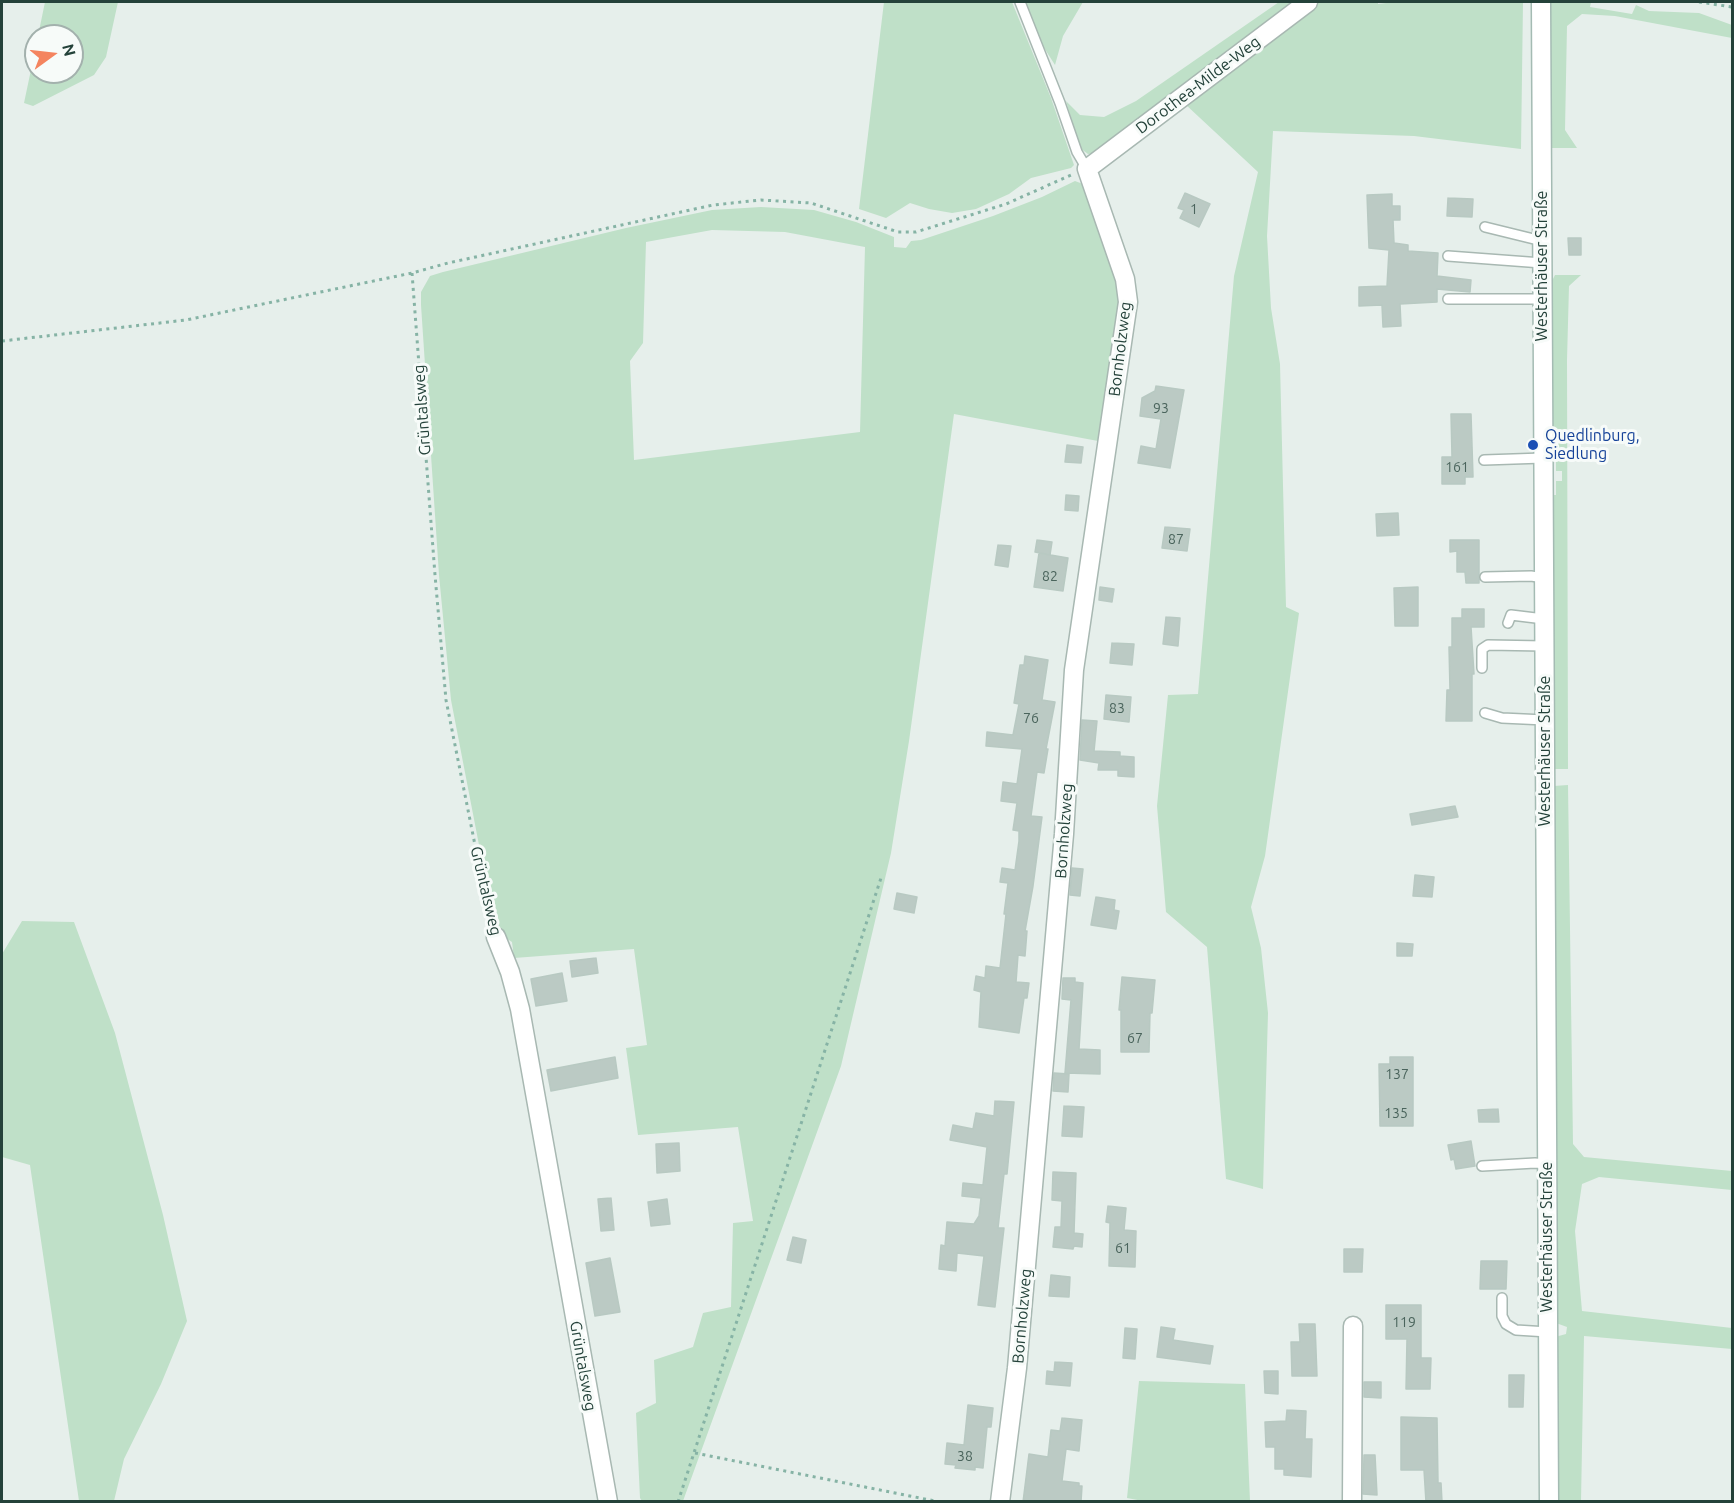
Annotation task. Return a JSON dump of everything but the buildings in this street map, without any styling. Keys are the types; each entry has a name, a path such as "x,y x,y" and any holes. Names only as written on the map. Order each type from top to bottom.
{"street":[{"name":"Dorothea-Milde-Weg","path":"1087,169 1308,2"},
{"name":"Westerhäuser Straße","path":"1540,2 1549,1502"},
{"name":"Bornholzweg","path":"1000,1502 1017,1368 1064,834 1074,669 1128,302 1125,279 1087,169"},
{"name":"Grüntalsweg","path":"496,937 510,972 520,1009 608,1502"},
{"path":"1352,1502 1353,1326"}],"lane":[{"path":"1020,2 1077,152 1087,169"},
{"path":"1485,228 1542,241"},
{"path":"1448,256 1542,263"},
{"path":"1448,299 1542,299"},
{"path":"1484,460 1543,458"},
{"path":"1485,577 1544,578"},
{"path":"1508,623 1511,615 1544,619"},
{"path":"1482,668 1482,649 1488,645 1544,646"},
{"path":"1485,713 1502,718 1545,720"},
{"path":"1482,1166 1547,1164"},
{"path":"1502,1298 1502,1316 1506,1324 1516,1330 1548,1332"}],"path":[{"path":"1699,2 1732,7"},
{"path":"2,342 186,321 713,205 760,200 812,203 898,232 916,232 1006,204 1087,169"},
{"name":"Grüntalsweg","path":"412,273 446,700 496,937"},
{"path":"678,1502 881,878"},
{"path":"695,1453 940,1502"}],"green space":[{"path":"45,2 118,2 106,57 94,75 84,80 84,24 40,24"},
{"path":"884,2 1012,2 1051,98 1074,165 1071,168 1031,178 1009,194 976,209 952,213 910,203 886,218 859,209"},
{"path":"1025,2 1083,2 1063,36 1055,65 1041,43"},
{"path":"1279,2 1293,2 1098,153 1088,154 1080,148 1066,101 1080,115 1104,117 1136,101"},
{"path":"1320,2 1378,2 1378,4 1387,2 1523,2 1521,149 1414,136 1273,131 1267,236 1271,308 1280,364 1286,607 1299,613 1265,856 1251,907 1261,948 1268,1013 1263,1189 1226,1179 1207,947 1166,912 1157,806 1168,695 1198,694 1234,276 1258,172 1185,104"},
{"path":"1550,2 1591,2 1590,7 1632,14 1636,5 1649,11 1699,13 1732,25 1732,38 1615,16 1582,14 1567,26 1565,130 1577,148 1549,148"},
{"path":"28,84 76,84 33,106 24,103"},
{"path":"1075,181 1083,184 1119,286 1123,311 1116,365 1108,374 1098,441 954,414 909,741 891,853 841,1066 683,1501 642,1501 636,1413 656,1403 654,1360 693,1347 703,1313 731,1307 733,1223 753,1221 738,1127 638,1135 626,1048 647,1045 634,949 514,958 512,942 498,933 451,700 439,575 421,292 430,276 443,272 712,210 761,207 814,210 856,222 894,237 894,247 906,248 911,241 921,240 993,216","holes":["712,230 785,232 865,247 860,432 634,460 630,361 643,343 646,242"]},
{"path":"1555,275 1581,275 1569,286 1567,360 1568,769 1553,769 1552,495 1556,495 1556,481 1562,481 1562,471 1556,471 1556,459 1551,459 1551,283"},
{"path":"1568,785 1573,1144 1584,1157 1732,1171 1732,1190 1599,1177 1582,1184 1575,1231 1582,1311 1732,1328 1732,1349 1584,1336 1581,1502 1556,1501 1555,1337 1566,1334 1567,1327 1556,1323 1554,786"},
{"path":"22,921 74,922 115,1033 163,1215 187,1321 161,1384 124,1459 114,1501 79,1501 30,1165 2,1157 2,954"},
{"path":"1139,1381 1245,1384 1250,1501 1148,1502 1127,1498"}],"place":[{"name":"Quedlinburg, Siedlung","path":"1533,445"}]}
